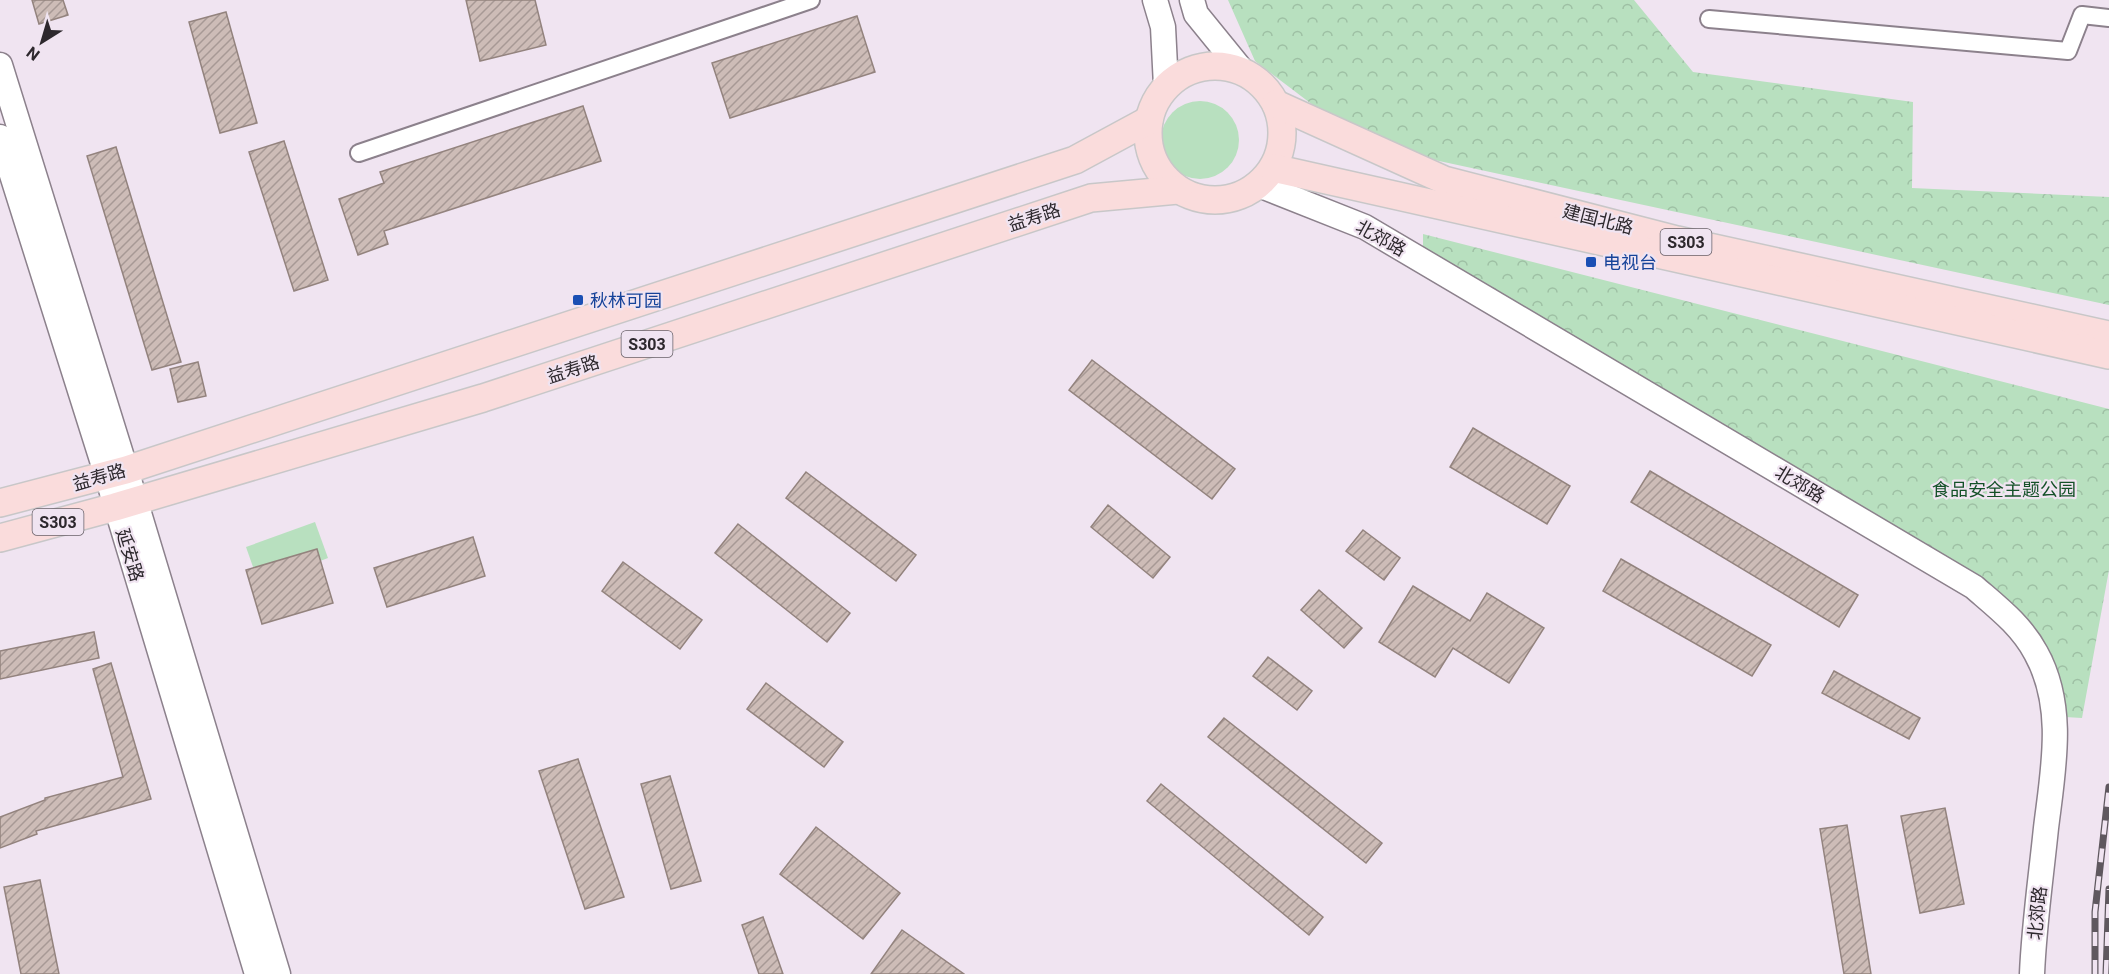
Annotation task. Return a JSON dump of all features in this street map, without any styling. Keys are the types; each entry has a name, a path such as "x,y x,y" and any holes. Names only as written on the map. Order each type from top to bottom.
{"main road":[{"path":"1155,0 1163,27 1166,86"},
{"path":"1192,0 1196,14 1244,73 1263,86 1276,104 1282,126 1281,148 1266,176 1241,196 1220,201 1198,198 1178,190 1164,176 1153,159 1148,140 1149,120 1155,102 1166,86 1182,74 1200,68 1222,66 1244,73"},
{"path":"0,65 116,473"},
{"name":"建国北路","path":"1276,104 1444,180 1677,240 2109,335"},
{"name":"益寿路","path":"0,502 116,473 1075,160 1149,120"},
{"name":"延安路","path":"0,137 116,473 257,974"},
{"name":"建国北路","path":"1266,176 2109,355"},
{"name":"北郊路","path":"1266,176 1365,227 1974,587 2013,620 2037,653 2052,692 2056,746 2033,937 2032,974"},
{"name":"益寿路","path":"0,538 125,504 483,398 1091,198 1178,190"},
{"path":"125,504 278,974"}],"street":[{"path":"359,153 811,0"},
{"path":"1709,19 2068,51 2082,15 2109,18"}],"green space":[{"path":"1228,0 1634,0 1693,72 1913,102 1912,188 2109,197 2109,305 1402,153 1326,115 1255,61"},
{"path":"1200,101 1215,104 1232,118 1239,140 1236,155 1222,172 1200,179 1185,176 1168,162 1161,140 1164,125 1178,108"},
{"name":"食品安全主题公园","path":"1423,234 2109,409 2109,570 2082,718 2065,717 2033,630 1423,251"},
{"path":"315,522 328,558 259,584 246,547"}],"building":[{"path":"32,0 63,0 68,15 39,24"},
{"path":"466,0 535,0 546,45 480,61"},
{"path":"226,12 257,123 220,133 189,22"},
{"path":"857,16 875,72 730,118 712,63"},
{"path":"583,106 601,161 384,231 388,244 358,255 339,199 384,183 380,172"},
{"path":"284,141 328,280 294,291 249,152"},
{"path":"116,147 181,362 152,370 87,156"},
{"path":"1092,360 1235,469 1212,499 1069,390"},
{"path":"198,362 206,396 178,402 170,369"},
{"path":"1473,428 1570,486 1547,524 1450,467"},
{"path":"1650,471 1858,595 1839,627 1631,502"},
{"path":"806,472 916,555 896,581 786,498"},
{"path":"1108,505 1170,557 1153,578 1091,527"},
{"path":"738,524 850,613 827,642 715,553"},
{"path":"1363,530 1400,558 1384,580 1346,551"},
{"path":"473,537 485,576 387,607 374,568"},
{"path":"317,549 333,603 262,624 246,570"},
{"path":"1621,559 1771,645 1752,676 1603,591"},
{"path":"623,562 702,620 680,649 602,591"},
{"path":"1413,586 1470,621 1487,593 1544,628 1509,683 1453,648 1435,677 1379,642"},
{"path":"1319,590 1362,628 1344,648 1301,610"},
{"path":"94,632 99,658 0,679 0,651"},
{"path":"1268,657 1312,691 1297,710 1253,676"},
{"path":"111,663 151,799 36,831 37,834 0,848 0,817 45,800 45,798 123,777 93,669"},
{"path":"1834,671 1920,718 1909,739 1822,693"},
{"path":"766,683 843,742 824,767 747,709"},
{"path":"1224,718 1382,843 1366,863 1208,737"},
{"path":"578,759 624,897 585,909 539,771"},
{"path":"670,776 701,881 671,889 641,784"},
{"path":"1161,784 1323,917 1309,935 1147,801"},
{"path":"1945,808 1964,904 1920,913 1901,816"},
{"path":"1847,825 1871,974 1844,974 1820,829"},
{"path":"816,827 900,893 863,939 780,874"},
{"path":"40,880 59,974 21,974 4,887"},
{"path":"763,917 783,974 759,974 742,925"},
{"path":"902,930 964,974 871,974"}],"railway":[{"path":"2095,974 2095,912 2109,787"},
{"path":"2106,974 2109,889"}],"place":[{"name":"电视台","path":"1591,262"},
{"name":"秋林可园","path":"578,300"}]}
